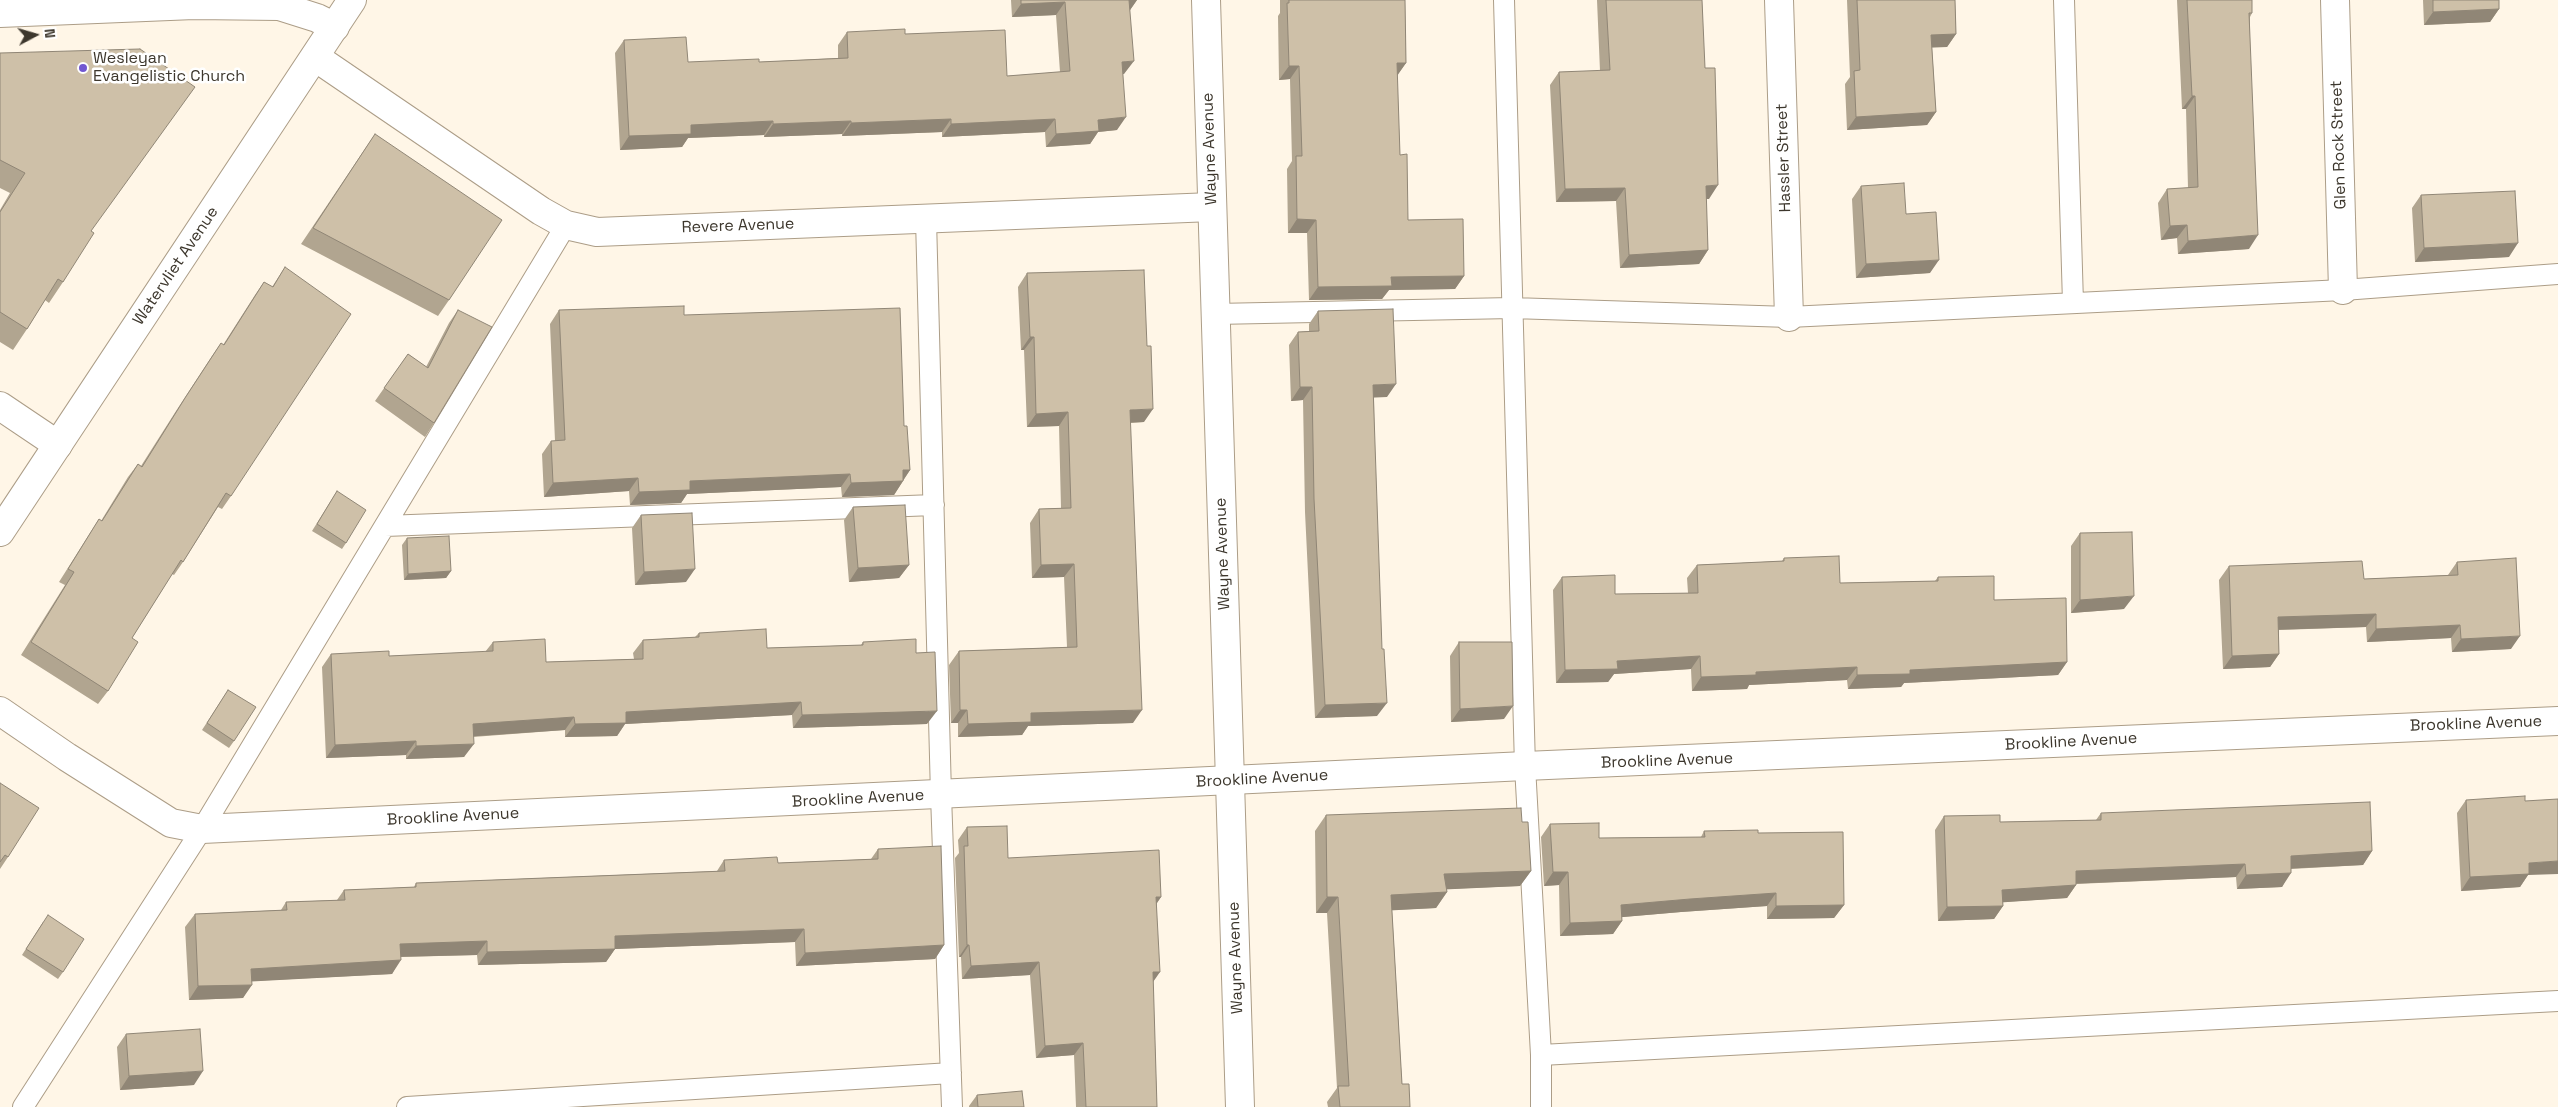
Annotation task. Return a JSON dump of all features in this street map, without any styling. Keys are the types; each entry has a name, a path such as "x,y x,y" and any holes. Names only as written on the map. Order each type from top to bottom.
{"street":[{"name":"Watervliet Avenue","path":"0,532 352,0"},
{"name":"Wayne Avenue","path":"1206,0 1240,1107"},
{"name":"Hassler Street","path":"1779,0 1788,317"},
{"name":"Glen Rock Street","path":"2335,0 2343,290"},
{"path":"0,13 194,5 279,6 318,18 335,27"},
{"name":"Revere Avenue","path":"315,57 541,211 566,225 597,232 1212,207"},
{"path":"0,406 58,445"},
{"name":"Brookline Avenue","path":"0,711 67,757 171,823 202,829 1525,766 2558,721"}],"lane":[{"path":"1504,0 1525,766 1541,1055 1541,1107"},
{"path":"2064,0 2073,303"},
{"path":"926,219 941,795 952,1107"},
{"path":"23,1107 202,829 566,225"},
{"path":"1215,314 1512,308 1788,317 2343,290 2558,274"},
{"path":"385,526 934,505"},
{"path":"1541,1055 2558,1001"},
{"path":"407,1107 951,1073"}],"building":[{"path":"1021,0 1129,0 1134,61 1122,62 1126,117 1098,120 1099,131 1056,134 1055,119 951,124 951,119 773,124 773,121 691,125 691,134 629,136 624,40 686,37 688,62 759,59 759,62 848,58 847,32 905,29 905,34 1005,30 1007,76 1070,71 1065,2 1021,4"},
{"path":"1289,0 1405,0 1406,63 1397,63 1400,155 1407,154 1408,220 1463,219 1464,276 1391,277 1392,286 1318,287 1316,220 1297,219 1296,156 1302,156 1299,66 1289,66 1287,3 1289,3"},
{"path":"1606,0 1702,0 1705,68 1715,68 1718,185 1706,186 1708,250 1629,255 1625,188 1565,189 1559,72 1610,70"},
{"path":"1857,0 1955,0 1956,34 1931,35 1936,112 1856,117 1854,71 1860,70"},
{"path":"2187,0 2252,0 2252,13 2249,13 2258,235 2188,241 2187,225 2170,226 2167,189 2198,187 2195,96 2192,96"},
{"path":"2433,0 2499,0 2499,9 2433,12"},
{"path":"140,49 195,87 91,231 94,233 63,282 58,279 27,329 0,312 0,212 25,173 0,160 0,53"},
{"path":"375,134 502,220 449,300 313,228"},
{"path":"1904,183 1906,214 1936,212 1939,260 1866,264 1861,186"},
{"path":"2515,191 2518,243 2424,248 2421,195"},
{"path":"285,267 351,314 231,496 226,493 183,562 181,560 132,638 138,642 108,691 31,642 74,572 68,569 99,519 102,521 138,464 142,467 221,343 224,345 264,282 273,287"},
{"path":"1144,270 1147,346 1151,346 1153,409 1130,410 1142,710 1031,713 1031,722 968,724 967,710 960,710 959,651 1077,647 1074,564 1041,565 1039,509 1071,508 1068,412 1036,414 1034,337 1030,337 1027,273"},
{"path":"684,306 684,315 900,308 904,426 907,426 910,470 903,470 903,481 851,483 850,474 690,481 690,490 639,492 638,478 553,483 551,441 565,440 559,310"},
{"path":"1393,309 1396,384 1373,385 1382,649 1384,649 1387,703 1325,705 1314,499 1312,387 1300,387 1298,332 1319,331 1318,311"},
{"path":"458,310 492,327 434,423 384,388 408,354 428,368"},
{"path":"337,491 366,510 346,543 317,524"},
{"path":"905,505 909,565 858,568 853,507"},
{"path":"692,513 695,569 644,572 641,515"},
{"path":"2132,532 2134,596 2080,600 2080,533"},
{"path":"449,536 451,571 408,574 407,538"},
{"path":"1839,556 1840,583 1938,581 1938,577 1994,576 1994,600 2066,598 2067,662 1910,670 1910,674 1857,675 1857,667 1756,672 1756,675 1701,677 1700,656 1617,661 1618,669 1565,670 1562,577 1615,575 1615,594 1698,593 1697,565 1784,561 1784,558"},
{"path":"2516,558 2520,636 2461,639 2460,625 2376,629 2376,614 2278,617 2279,654 2232,656 2229,566 2362,561 2364,579 2458,575 2457,562"},
{"path":"766,629 767,648 863,645 863,642 916,639 916,653 935,652 937,711 802,715 801,702 626,712 626,723 575,724 574,717 473,724 474,744 416,746 416,741 335,745 331,654 389,651 389,656 493,651 493,642 545,639 546,662 643,659 643,640 699,637 699,633"},
{"path":"1459,642 1512,642 1513,706 1460,709"},
{"path":"228,690 256,707 234,741 207,723"},
{"path":"0,783 39,808 8,857 5,855 0,862"},
{"path":"2525,796 2525,801 2558,799 2558,861 2529,863 2529,874 2470,877 2466,800"},
{"path":"2370,802 2372,851 2291,856 2291,873 2246,875 2245,864 2076,871 2076,885 2002,890 2003,906 1947,907 1944,816 2000,815 2000,822 2101,820 2101,813"},
{"path":"1521,808 1522,822 1528,822 1531,871 1444,874 1447,892 1391,895 1402,1084 1409,1084 1410,1107 1340,1107 1338,1086 1349,1086 1338,897 1327,897 1326,815"},
{"path":"1599,823 1599,838 1705,837 1704,831 1758,830 1758,833 1843,832 1844,905 1776,906 1776,893 1621,905 1622,921 1570,923 1568,872 1553,872 1550,824"},
{"path":"1007,826 1008,858 1159,850 1161,897 1156,897 1160,972 1153,972 1157,1107 1086,1107 1083,1043 1045,1046 1039,962 971,966 969,945 967,945 964,846 968,846 967,827"},
{"path":"941,846 944,945 805,953 804,929 615,936 615,949 487,952 487,941 400,944 401,960 251,969 252,985 198,986 195,914 287,910 286,902 345,900 344,890 416,887 416,883 725,871 724,860 777,857 778,863 878,859 878,849"},
{"path":"48,915 84,939 63,972 26,949"},
{"path":"200,1029 203,1071 129,1076 126,1034"},
{"path":"1022,1091 1024,1107 978,1107 977,1095"}],"place":[{"name":"Wesleyan Evangelistic Church","path":"83,68"}]}
